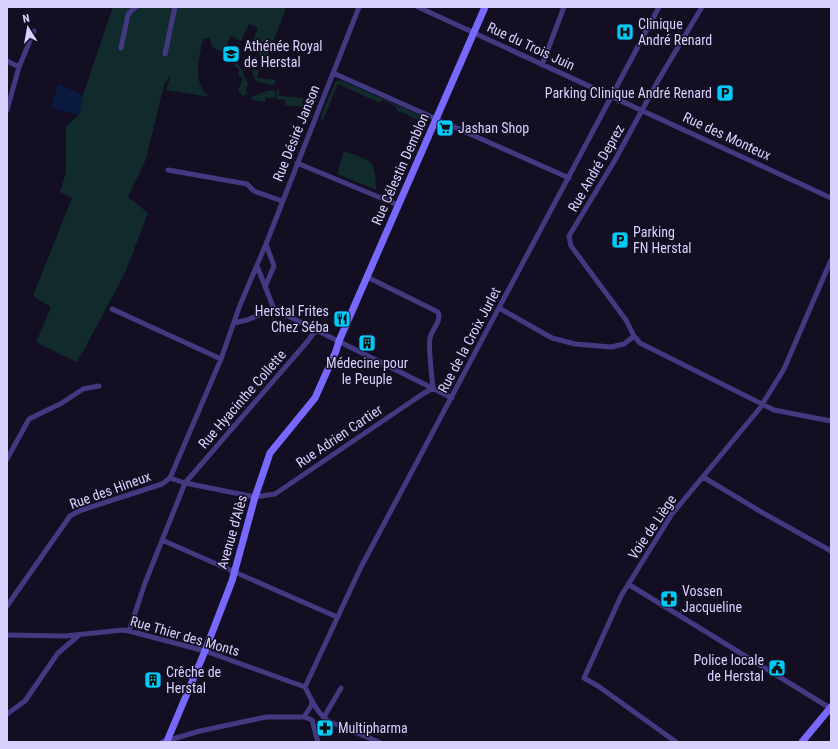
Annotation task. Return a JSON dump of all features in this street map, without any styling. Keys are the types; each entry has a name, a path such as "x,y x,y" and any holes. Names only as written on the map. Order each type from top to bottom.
{"street":[{"path":"121,48 128,16 136,7"},
{"path":"165,54 175,7"},
{"name":"Rue Désiré Janson","path":"170,478 221,358 359,7"},
{"name":"Rue du Trois Juin","path":"418,7 612,97"},
{"name":"Rue Célestin Demblon","path":"339,341 485,7"},
{"path":"542,65 564,7"},
{"name":"Rue de la Croix Jurlet","path":"304,687 361,567 659,7"},
{"name":"Rue André Deprez","path":"634,336 626,320 571,246 569,236 616,160 659,79 702,7"},
{"path":"7,110 19,67 34,31"},
{"path":"7,61 19,67"},
{"path":"333,73 569,178"},
{"name":"Rue des Monteux","path":"612,97 831,198"},
{"path":"297,163 398,205"},
{"name":"Rue Désiré Janson","path":"168,170 247,184 254,191 282,201"},
{"path":"265,287 274,266 266,244"},
{"name":"Voie de Liège","path":"676,742 598,686 584,678 615,607 672,514 763,404 784,369 831,260"},
{"path":"257,266 274,309 452,398"},
{"path":"367,277 438,312 438,321 429,338 433,388"},
{"path":"499,308 552,338 575,344 610,347 624,344 634,336 640,343 774,410 831,421"},
{"path":"112,309 221,358"},
{"path":"234,323 247,320 274,309"},
{"name":"Rue Hyacinthe Collette","path":"130,631 145,583 185,483 316,330"},
{"name":"Avenue d'Alès","path":"165,742 205,651 235,573 270,453 315,398 339,341"},
{"path":"7,459 29,419 62,403 83,389 98,386"},
{"name":"Rue Adrien Cartier","path":"256,497 275,494 421,394 433,388"},
{"path":"703,477 831,551"},
{"path":"170,478 185,483 256,497"},
{"name":"Rue des Hineux","path":"7,606 70,516 79,511 162,484 170,478"},
{"path":"162,540 337,617"},
{"path":"628,584 830,708 802,742"},
{"name":"Rue Thier des Monts","path":"7,635 78,636 123,630 130,631 205,651 304,687"},
{"path":"7,714 25,701 58,653 78,636"},
{"path":"304,687 323,717 328,721 379,742"},
{"path":"323,717 341,688"},
{"path":"304,717 311,706 312,701"},
{"path":"165,742 232,723 266,717 304,717 312,720 318,742"},
{"path":"313,723 317,717 323,717"}],"green space":[{"path":"113,7 282,7 286,9 266,59 260,57 258,51 251,45 258,28 249,24 241,41 231,36 223,52 213,48 209,38 203,39 198,62 198,77 204,91 210,97 166,90 171,75 164,85 146,159 128,197 148,213 125,273 76,362 36,342 51,307 33,296 72,198 60,192 66,172 66,126 79,115 83,95"},
{"path":"236,63 240,66 248,85 246,89 247,94 242,96 241,93 238,92 243,78 239,76 239,69 234,66"},
{"path":"252,70 259,70 257,78 275,80 275,85 257,82"},
{"path":"340,80 424,117 422,121 424,122 423,124 427,125 413,155 408,153 411,151 423,122 396,110 397,107 382,100 380,103 338,84 323,120 320,119 335,82"},
{"path":"275,90 275,98 265,98 265,102 252,100 251,97 267,91"},
{"path":"277,90 279,90 279,96 303,98 302,104 308,105 307,107 285,105 285,100 276,99"},
{"path":"344,151 367,160 373,166 376,190 337,174"}],"water":[{"path":"58,84 83,95 79,115 51,108"}],"place":[{"name":"Clinique André Renard","path":"625,32"},
{"name":"Athénée Royal de Herstal","path":"231,54"},
{"name":"Parking Clinique André Renard","path":"725,93"},
{"name":"Jashan Shop","path":"445,128"},
{"name":"Parking FN Herstal","path":"620,240"},
{"name":"Herstal Frites Chez Séba","path":"342,319"},
{"name":"Médecine pour le Peuple","path":"367,343"},
{"name":"Vossen Jacqueline","path":"669,599"},
{"name":"Police locale de Herstal","path":"777,668"},
{"name":"Crêche de Herstal","path":"153,680"},
{"name":"Multipharma","path":"325,728"}]}
